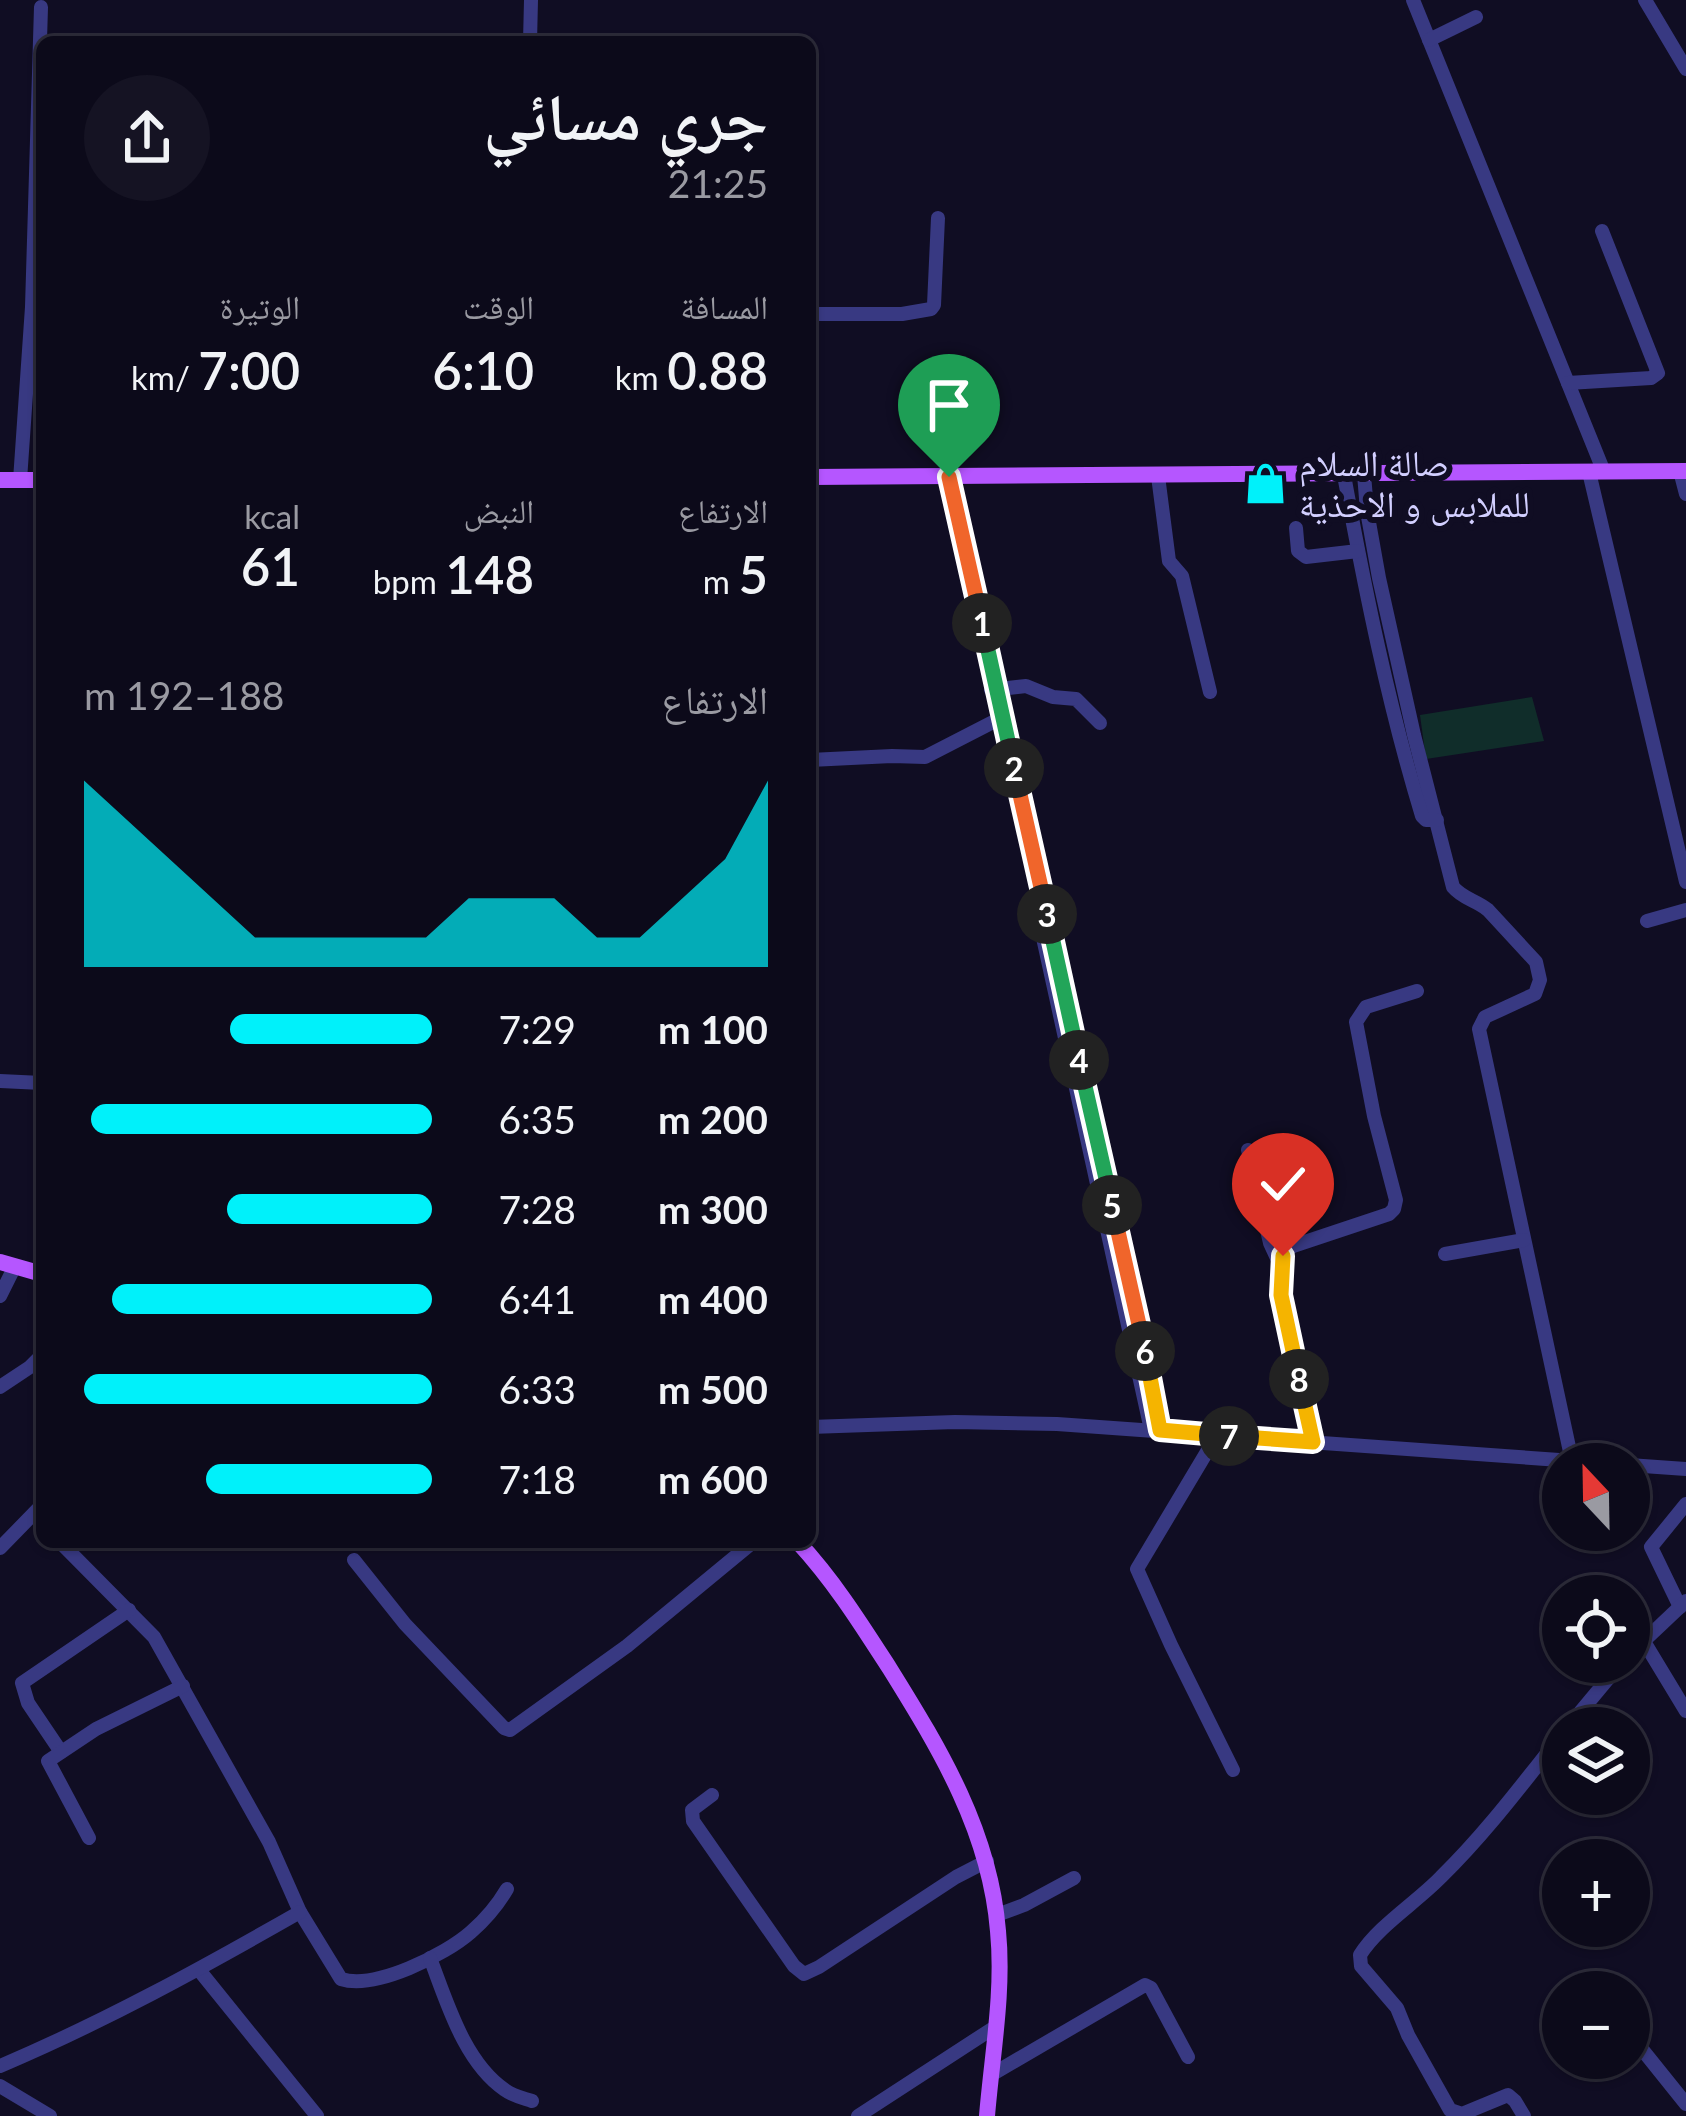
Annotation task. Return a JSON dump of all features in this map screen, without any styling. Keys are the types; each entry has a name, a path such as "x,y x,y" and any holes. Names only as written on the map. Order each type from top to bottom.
{"main road":[{"path":"816,477 1683,471"},
{"path":"0,481 36,480"},
{"path":"803,1548 850,1606 937,1746 968,1808 986,1861 1000,1948 987,2116"}],"street":[{"path":"530,36 531,0"},
{"path":"1413,0 1568,383 1596,472 1686,882"},
{"path":"1645,0 1686,69"},
{"path":"39,36 40,7"},
{"path":"1430,40 1476,17"},
{"path":"20,480 36,157"},
{"path":"816,314 902,314 931,309 938,218"},
{"path":"1568,383 1651,378 1658,373 1602,231"},
{"path":"1683,471 1686,494"},
{"path":"1364,474 1361,540 1407,767 1422,816 1437,820"},
{"path":"1344,475 1453,887 1488,910 1536,962 1540,980 1535,994 1485,1017 1479,1029 1568,1443"},
{"path":"1158,476 1169,561 1182,576 1210,692"},
{"path":"945,477 1156,1430"},
{"path":"1297,528 1298,551 1306,557 1361,540"},
{"path":"993,689 1025,686 1053,697 1076,699 1100,723"},
{"path":"993,689 995,721 1156,1430"},
{"path":"816,760 925,758 995,721"},
{"path":"1647,921 1686,910"},
{"path":"1280,1264 1293,1246 1394,1210 1396,1200 1373,1116 1356,1022 1366,1007 1417,991"},
{"path":"0,1081 36,1082"},
{"path":"1248,1150 1270,1243 1280,1264 1282,1302 1313,1442"},
{"path":"1445,1254 1524,1240"},
{"path":"0,1296 8,1264"},
{"path":"0,1388 36,1360"},
{"path":"816,1427 989,1422 1542,1459"},
{"path":"1217,1435 1136,1569 1233,1770"},
{"path":"1650,1466 1686,1469"},
{"path":"1650,1634 1683,1604 1652,1547 1686,1504"},
{"path":"0,1548 36,1518"},
{"path":"66,1548 154,1637 337,1975 347,1982 384,1977 430,1958 466,1937 492,1913 507,1889"},
{"path":"354,1561 405,1624 509,1730 627,1646 746,1548"},
{"path":"61,1751 28,1703 22,1683 129,1610"},
{"path":"1650,1652 1686,1711"},
{"path":"1585,1707 1605,1683"},
{"path":"89,1838 50,1759 96,1729 183,1686"},
{"path":"1524,2116 1508,2095 1462,2114 1450,2110 1397,2008 1361,1966 1360,1955 1457,1860 1542,1758"},
{"path":"712,1795 692,1810 693,1821 804,1974 986,1861"},
{"path":"997,1915 1074,1878"},
{"path":"0,2066 199,1970 300,1912"},
{"path":"430,1958 471,2052 502,2088 532,2101"},
{"path":"199,1970 317,2116"},
{"path":"991,2075 1145,1985 1189,2057"},
{"path":"858,2116 995,2027"},
{"path":"1650,2059 1686,2104"},
{"path":"0,2086 50,2116"}],"green space":[{"path":"1532,697 1544,741 1426,759 1420,715"}],"place":[{"name":"صالة السلام للملابس و الاحذية","path":"1265,483"}],"route":[{"path":"949,477 1160,1430 1313,1442 1282,1302 1283,1256"}]}
